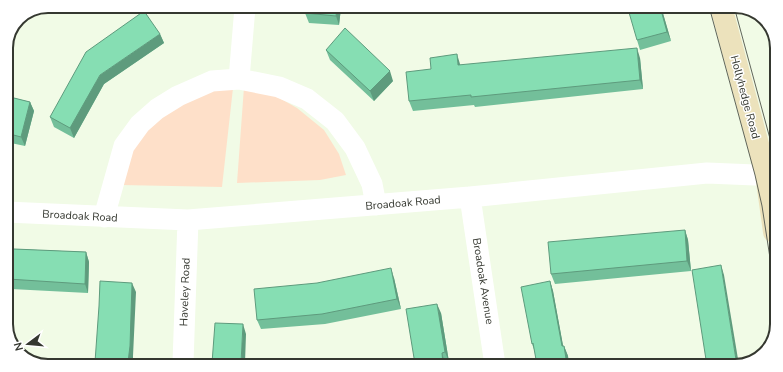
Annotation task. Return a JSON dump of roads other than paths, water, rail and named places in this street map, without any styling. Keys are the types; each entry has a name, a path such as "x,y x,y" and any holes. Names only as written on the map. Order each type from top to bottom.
{"street":[{"path":"239,79 244,13"},
{"name":"Hollyhedge Road","path":"723,13 770,173"},
{"path":"104,217 124,146 140,124 157,109 178,96 212,81 239,79 279,87 307,99 335,121 355,148 372,184 376,205"},
{"name":"Broadoak Road","path":"13,212 188,220 470,197 708,173 755,176 770,173"},
{"name":"Broadoak Avenue","path":"470,197 494,359"},
{"name":"Haveley Road","path":"183,359 188,220"}],"tram line":[{"path":"711,13 755,175 762,206 770,258"},
{"path":"736,13 770,139"}]}
